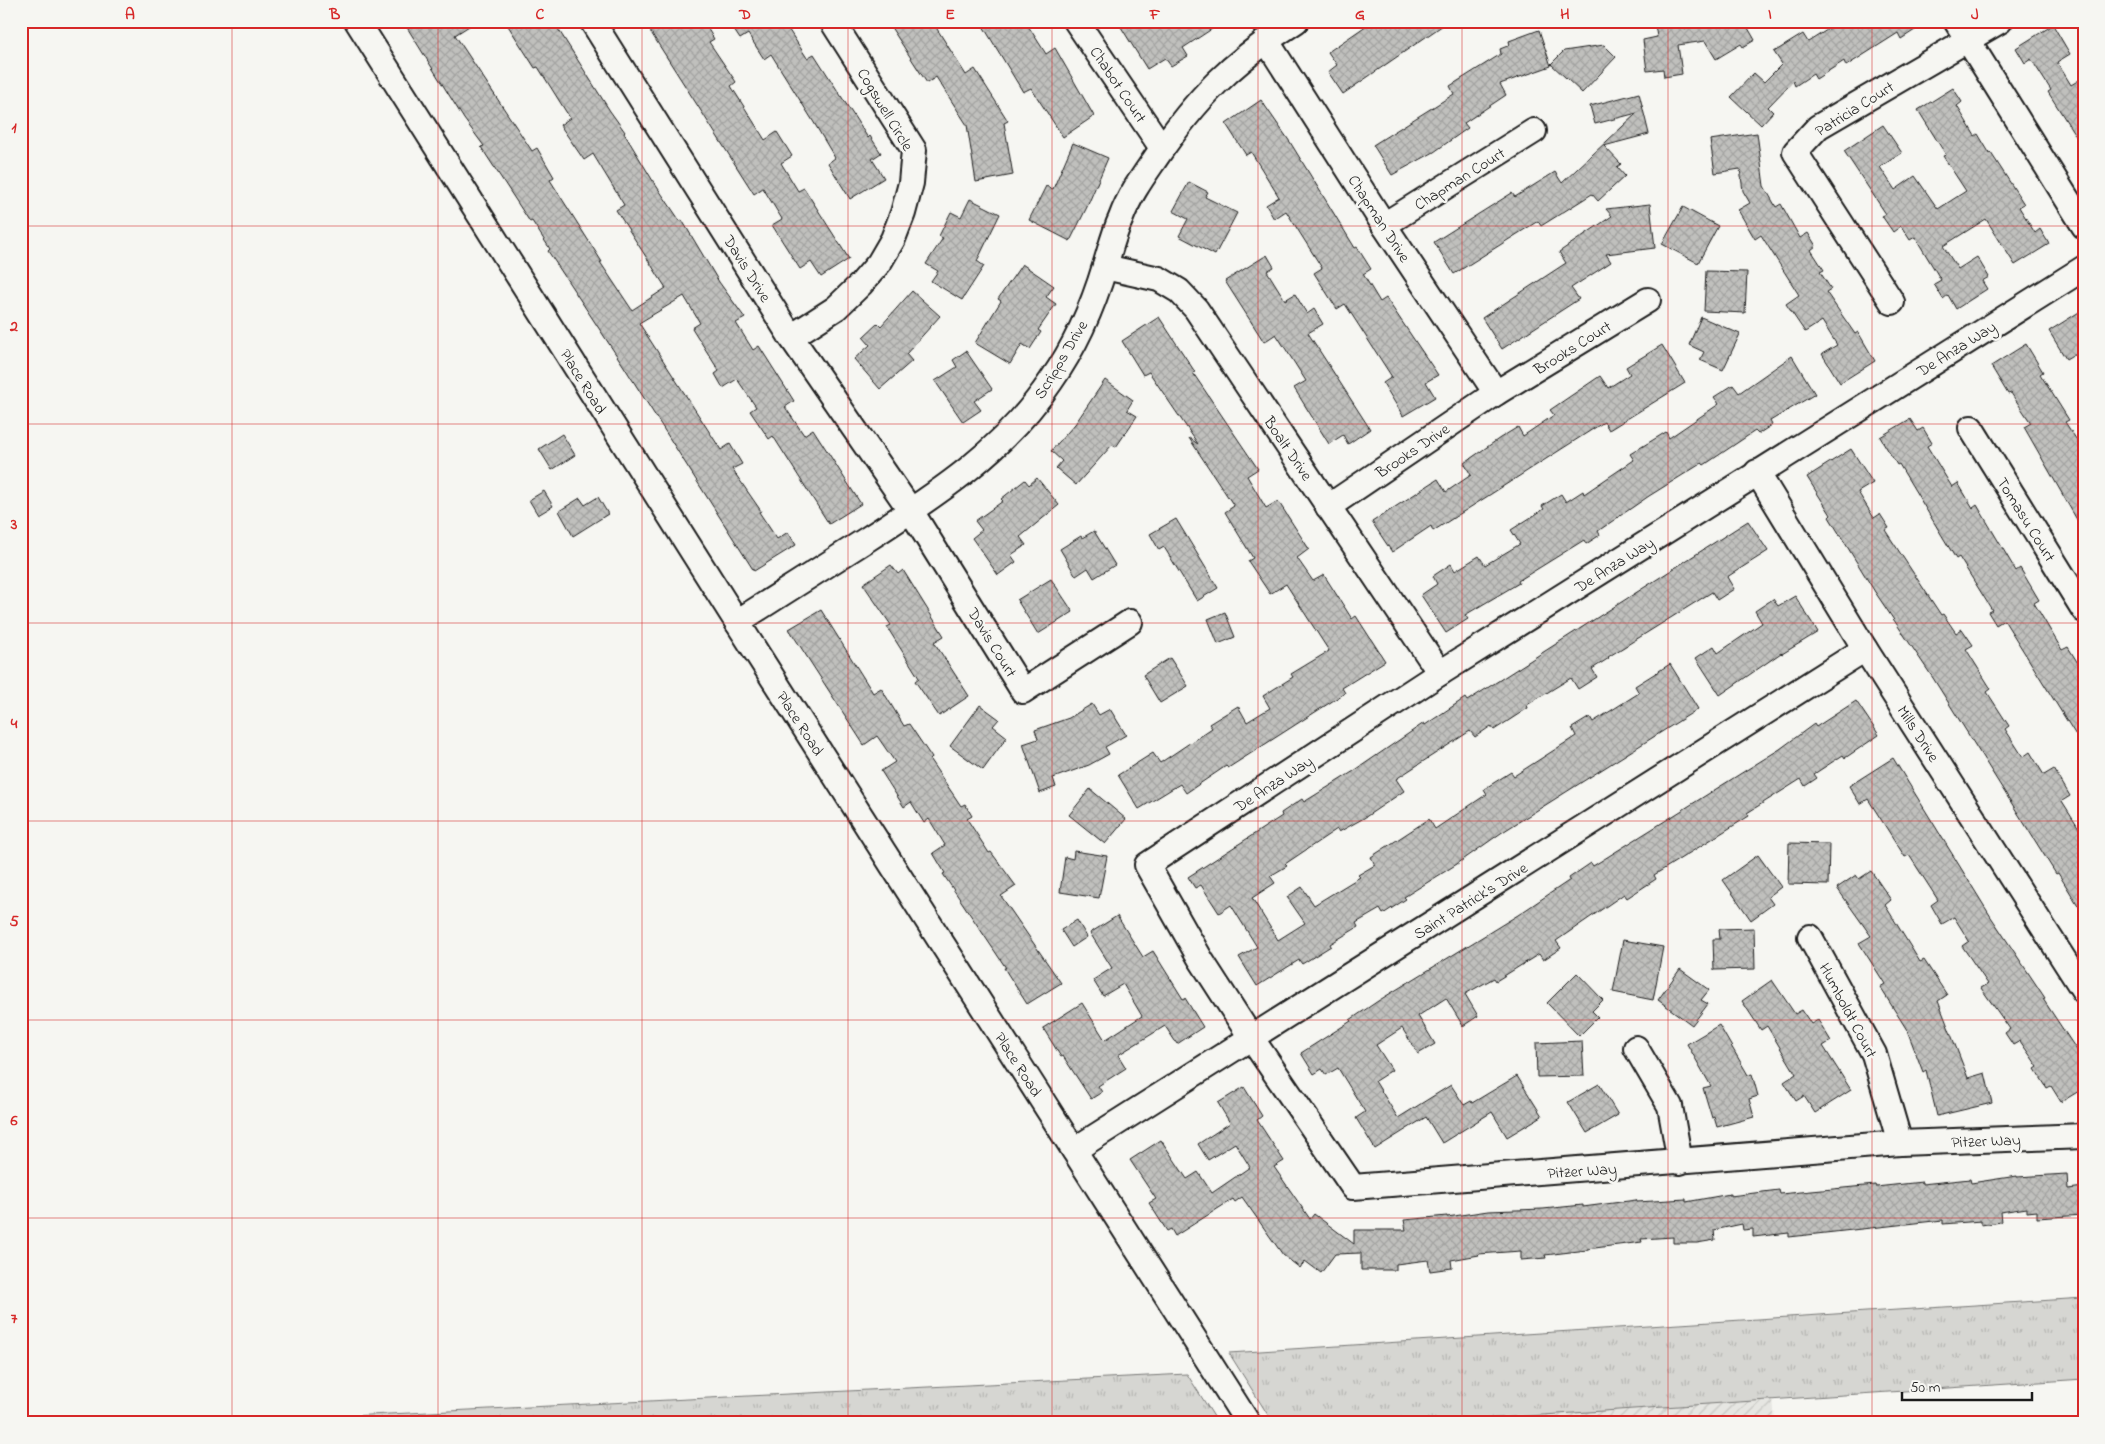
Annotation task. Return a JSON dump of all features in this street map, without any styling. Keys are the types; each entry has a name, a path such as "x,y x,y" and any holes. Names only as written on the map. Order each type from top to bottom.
{"street":[{"name":"Place Road","path":"357,21 737,622 1248,1423"},
{"name":"Davis Drive","path":"592,21 791,336 911,511"},
{"name":"Cogswell Circle","path":"791,336 836,308 861,284 879,262 893,239 904,213 911,183 914,150 832,21"},
{"name":"Chabot Court","path":"1076,21 1162,148"},
{"name":"Scripps Drive","path":"737,622 911,511 959,478 1007,436 1052,380 1070,348 1085,319 1105,267 1120,218 1132,193 1183,117 1236,63 1266,40 1296,21"},
{"path":"2000,21 1962,31 2084,226"},
{"name":"Patricia Court","path":"1892,302 1795,152 1818,128 1962,31"},
{"name":"Chapman Drive","path":"1266,40 1384,224 1496,393"},
{"name":"Chapman Court","path":"1384,224 1534,131"},
{"name":"Boalt Drive","path":"1105,267 1159,279 1180,291 1196,309 1440,673"},
{"name":"De Anza Way","path":"1147,865 1440,673 2084,268"},
{"name":"Brooks Court","path":"1496,393 1648,300"},
{"name":"Brooks Drive","path":"1328,507 1496,393"},
{"name":"Tomasu Court","path":"1970,428 2084,610"},
{"name":"Mills Drive","path":"1757,472 1865,649 2084,991"},
{"name":"Davis Court","path":"911,511 1023,691 1130,622"},
{"name":"Saint Patrick's Drive","path":"1074,1150 1865,649"},
{"name":"Pitzer Way","path":"1147,865 1201,960 1252,1039 1353,1187 1900,1144 2084,1136"},
{"name":"Humboldt Court","path":"1810,937 1874,1054 1900,1144"},
{"path":"1636,1048 1670,1106 1680,1162"}],"shaded area":[{"path":"1773,1398 1775,1423 1423,1423"}],"green space":[{"path":"2084,1298 2084,1379 1423,1423 1273,1423 1229,1353"},
{"path":"1187,1374 1218,1423 227,1423 250,1421"}],"building":[{"path":"403,21 477,21 455,35 532,151 537,148 554,177 550,180 632,310 666,288 616,210 624,205 593,154 584,160 560,125 570,118 538,67 535,68 505,21 553,21 625,132 653,181 680,221 682,220 719,282 745,318 736,323 753,350 759,346 794,401 785,407 804,435 813,429 861,504 829,524 773,436 769,439 750,411 756,407 737,379 723,388 715,374 719,371 692,328 700,323 684,296 639,323 721,450 730,444 742,464 732,469 761,511 759,512 777,539 788,532 796,545 754,571 548,251 550,249 532,221 530,222 481,147 484,146 464,119"},
{"path":"665,21 703,21 714,39 709,42 736,82 731,86 765,140 777,132 792,156 781,163 798,191 804,188 849,259 821,277 811,262 800,269 772,225 782,219 763,188 754,194 650,31"},
{"path":"739,21 783,21 807,58 814,54 868,138 870,136 881,153 872,159 884,178 850,199 828,163 835,158 813,121 771,54 764,59 748,34 740,39 732,27"},
{"path":"887,21 932,21 966,75 975,69 1008,121 1004,123 1013,175 976,182 967,125 936,77 927,83"},
{"path":"980,21 1025,21 1046,54 1055,48 1094,116 1063,137 1031,88 1023,92"},
{"path":"1131,21 1224,21 1183,48 1188,56 1171,66 1165,58 1147,69 1121,27"},
{"path":"1373,21 1449,21 1343,94 1328,72 1337,65 1328,52"},
{"path":"1684,21 1685,30 1699,21 1744,21 1755,40 1743,47 1741,44 1716,59 1705,41 1678,45 1682,74 1664,77 1663,69 1647,71 1643,40 1657,37 1655,25"},
{"path":"1841,21 1929,21 1901,39 1898,33 1846,66 1844,61 1816,79 1813,74 1795,86 1793,81 1768,107 1773,112 1761,125 1731,97 1754,73 1764,82 1782,64 1774,52 1803,34 1808,42"},
{"path":"2053,25 2070,54 2057,62 2071,85 2084,77 2084,149 2048,92 2051,90 2031,59 2025,63 2016,48"},
{"path":"1539,30 1551,66 1500,84 1506,95 1464,123 1468,128 1434,152 1392,175 1373,145 1454,94 1450,86 1501,54 1500,49 1510,45 1509,41"},
{"path":"1604,45 1616,57 1582,93 1551,64 1564,51"},
{"path":"1953,88 1962,102 1957,106 1975,136 1978,134 2024,204 2019,207 2035,233 2040,229 2049,244 2015,265 1986,219 1943,246 1958,269 1977,257 1989,277 1982,281 1987,289 1956,309 1948,295 1943,299 1934,284 1941,280 1915,237 1910,240 1901,226 1893,232 1882,216 1886,214 1844,151 1883,125 1902,153 1880,167 1895,190 1915,176 1938,209 1966,191 1943,156 1946,155 1918,110"},
{"path":"1639,93 1649,134 1604,146 1621,164 1617,167 1625,176 1598,201 1592,194 1541,226 1538,221 1454,274 1434,242 1512,193 1515,197 1555,172 1562,183 1637,113 1595,124 1590,106"},
{"path":"1261,100 1290,142 1355,248 1357,247 1371,269 1363,274 1380,302 1386,298 1438,375 1426,382 1435,397 1403,416 1383,383 1392,377 1345,304 1337,309 1314,273 1322,268 1286,211 1274,219 1266,205 1279,197 1251,152 1246,155 1226,124"},
{"path":"1757,133 1764,186 1776,207 1781,204 1800,238 1808,233 1816,246 1811,250 1824,270 1820,272 1831,289 1826,292 1855,334 1858,332 1875,361 1840,383 1822,354 1837,345 1822,321 1805,332 1786,304 1799,295 1761,235 1755,239 1738,210 1750,203 1743,191 1740,169 1715,173 1710,140"},
{"path":"1073,143 1108,158 1070,241 1029,220 1046,186 1053,189"},
{"path":"1189,182 1208,192 1205,197 1237,213 1215,255 1179,236 1188,219 1173,211"},
{"path":"970,199 1000,214 977,261 984,266 962,300 931,281 938,271 926,264 943,238 939,236 951,212 961,217"},
{"path":"1650,204 1655,248 1606,254 1611,262 1571,288 1579,299 1502,349 1482,318 1566,263 1559,252 1612,216 1606,209"},
{"path":"1683,207 1718,226 1698,263 1662,244"},
{"path":"1267,255 1274,267 1267,271 1285,300 1295,294 1307,314 1314,309 1323,324 1308,333 1370,429 1348,444 1343,435 1329,444 1294,388 1306,381 1285,348 1276,334 1264,342 1225,281"},
{"path":"1022,264 1054,286 1046,297 1056,304 1038,330 1041,332 1030,349 1022,344 1010,364 975,343 1001,301 998,299"},
{"path":"1706,271 1747,272 1745,313 1704,311"},
{"path":"912,291 940,316 906,354 912,361 880,389 854,359 870,345 863,337 878,323 881,326"},
{"path":"2084,309 2084,348 2066,359 2049,331"},
{"path":"1159,317 1195,372 1193,373 1258,469 1247,476 1266,508 1278,501 1309,549 1297,558 1313,581 1324,575 1352,619 1356,616 1385,661 1342,688 1345,693 1228,768 1226,766 1186,793 1180,784 1139,809 1118,775 1153,753 1160,763 1212,728 1209,724 1238,706 1247,722 1270,708 1263,696 1293,677 1291,674 1329,651 1286,584 1270,594 1248,561 1253,558 1225,512 1234,506 1189,438 1198,444 1149,372 1143,375 1122,341"},
{"path":"1701,317 1740,334 1723,370 1700,360 1704,352 1689,345"},
{"path":"2026,344 2043,372 2040,374 2069,420 2065,422 2084,451 2084,532 2024,427 2031,423 2011,393 2008,394 1991,366"},
{"path":"1662,345 1685,383 1609,430 1604,422 1433,531 1431,526 1392,552 1372,522 1438,479 1446,492 1471,475 1464,463 1500,438 1518,427 1523,436 1554,415 1550,410 1600,376 1608,388 1630,374 1626,367"},
{"path":"966,351 992,389 974,401 981,410 963,422 935,381 957,367 953,360"},
{"path":"1792,356 1815,394 1770,421 1772,425 1758,434 1755,431 1704,465 1702,463 1649,496 1598,531 1600,535 1586,544 1584,540 1518,581 1519,583 1465,615 1468,619 1446,633 1421,595 1437,584 1433,576 1451,564 1455,571 1479,556 1485,565 1520,544 1511,530 1544,509 1542,506 1561,494 1566,502 1583,491 1584,494 1634,460 1630,454 1666,432 1669,438 1719,404 1714,397 1733,385 1739,393"},
{"path":"1105,380 1133,400 1127,410 1137,416 1116,447 1112,445 1076,485 1056,468 1062,461 1051,451 1075,424"},
{"path":"1910,419 1918,431 1923,428 1932,443 1927,446 1952,487 1958,483 1973,508 1977,505 2016,571 2020,568 2039,600 2034,603 2062,650 2068,647 2084,673 2084,748 2004,620 1996,625 1988,612 1992,610 1959,557 1956,559 1899,464 1897,465 1880,437"},
{"path":"562,434 575,455 552,470 539,449"},
{"path":"1851,449 1873,483 1858,492 1874,518 1880,514 1889,528 1885,530 1941,615 1943,614 1956,633 1962,629 1973,645 1966,649 1991,689 1987,692 2009,726 2005,729 2023,757 2030,752 2044,775 2054,769 2070,796 2062,801 2084,836 2084,915 2058,873 2056,874 1933,678 1875,592 1807,477"},
{"path":"1037,478 1059,505 1020,537 1026,545 1011,555 1016,562 998,575 972,538 982,530 975,521 1003,501 1001,499 1025,480 1029,485"},
{"path":"544,491 553,506 538,515 529,500"},
{"path":"598,497 608,514 573,536 559,511 580,498 585,505"},
{"path":"1176,519 1218,588 1197,601 1164,547 1159,550 1150,534"},
{"path":"1748,521 1768,551 1727,577 1734,589 1717,600 1712,592 1608,657 1592,669 1597,677 1578,689 1571,678 1527,705 1528,708 1494,730 1491,726 1475,737 1470,731 1396,779 1404,791 1364,818 1339,832 1337,829 1285,864 1287,866 1270,876 1275,883 1252,898 1278,940 1305,923 1287,897 1302,887 1314,905 1360,877 1358,875 1375,865 1371,857 1429,819 1435,829 1487,794 1484,789 1511,772 1514,776 1576,736 1572,728 1590,717 1593,722 1639,693 1635,686 1670,664 1698,709 1501,833 1457,864 1404,897 1406,899 1383,914 1380,909 1356,923 1358,927 1330,944 1331,946 1302,964 1299,960 1257,986 1239,957 1257,947 1231,905 1219,913 1201,885 1195,888 1188,877 1282,816 1281,813 1302,799 1304,802 1465,698 1467,701"},
{"path":"1094,531 1115,565 1094,578 1088,568 1076,576 1060,549 1081,536 1082,538"},
{"path":"891,565 898,574 903,570 944,636 934,642 969,696 939,716 915,681 919,678 887,627 891,625 863,584"},
{"path":"1051,579 1073,612 1038,634 1017,600"},
{"path":"1795,596 1818,632 1781,653 1720,695 1696,658 1714,646 1718,653 1762,623 1755,611 1773,599 1778,606"},
{"path":"821,610 873,693 881,688 904,726 909,724 932,758 930,760 961,806 965,804 972,816 967,819 989,853 991,852 1016,886 1001,896 1061,983 1027,1004 1004,968 1006,968 943,874 945,873 933,853 945,845 929,819 924,823 911,802 904,807 881,771 895,762 877,736 864,745 789,629"},
{"path":"1225,612 1235,637 1218,644 1208,619"},
{"path":"1170,658 1188,686 1160,703 1143,675"},
{"path":"1856,701 1879,735 1845,758 1843,755 1814,774 1817,778 1805,786 1801,779 1747,813 1749,816 1654,875 1656,879 1627,898 1624,894 1556,941 1561,948 1543,960 1539,954 1496,981 1494,978 1465,994 1478,1016 1463,1026 1446,998 1418,1016 1435,1044 1418,1054 1402,1028 1376,1045 1392,1070 1375,1081 1398,1118 1451,1085 1464,1105 1471,1101 1472,1103 1517,1076 1542,1116 1507,1137 1492,1112 1442,1143 1426,1117 1375,1149 1356,1118 1365,1112 1338,1068 1326,1075 1322,1069 1314,1074 1301,1053 1378,1001 1518,915 1570,880 1569,878 1591,863 1593,866 1780,749 1814,724 1816,727"},
{"path":"1092,704 1099,715 1110,709 1126,735 1105,747 1109,754 1089,765 1053,778 1056,787 1040,793 1023,744 1038,739 1035,730 1069,718"},
{"path":"980,705 999,719 993,726 1007,737 983,770 950,746"},
{"path":"1893,758 1991,917 2084,1061 2084,1088 2061,1102 2051,1086 2047,1088 2035,1069 2038,1067 2020,1041 2013,1045 2005,1033 2010,1029 1981,988 1988,984 1962,946 1969,941 1954,917 1942,924 1931,905 1938,900 1909,855 1905,857 1868,799 1860,804 1849,786"},
{"path":"1090,789 1126,819 1105,844 1069,815"},
{"path":"1789,843 1829,844 1828,885 1788,884"},
{"path":"1074,851 1107,856 1099,898 1060,892 1065,857 1073,859"},
{"path":"1758,855 1781,887 1768,897 1773,904 1751,920 1723,880"},
{"path":"1871,871 1891,900 1885,905 1920,962 1924,960 1947,995 1938,1001 1968,1078 1985,1073 1992,1103 1937,1116 1926,1070 1923,1072 1907,1030 1880,987 1885,984 1859,943 1871,936 1837,888 1856,875 1859,879"},
{"path":"1117,916 1143,957 1153,951 1203,1027 1177,1044 1165,1026 1118,1055 1126,1068 1098,1086 1102,1092 1091,1099 1043,1028 1082,1003 1105,1040 1142,1016 1123,984 1103,996 1093,980 1112,968 1090,933"},
{"path":"1077,920 1087,937 1072,947 1061,930"},
{"path":"1754,928 1755,969 1714,970 1713,939 1720,939 1719,929"},
{"path":"1623,940 1663,947 1653,1000 1613,992"},
{"path":"1680,969 1709,990 1701,1000 1708,1004 1692,1025 1658,1000"},
{"path":"1577,973 1603,1000 1592,1011 1598,1017 1579,1036 1547,1003"},
{"path":"1772,980 1795,1014 1802,1010 1811,1024 1818,1020 1831,1041 1823,1046 1851,1090 1815,1113 1804,1096 1796,1101 1784,1082 1796,1074 1767,1026 1761,1030 1742,1001"},
{"path":"1719,1025 1748,1075 1752,1074 1758,1096 1749,1099 1754,1117 1717,1127 1714,1117 1712,1118 1703,1088 1711,1086 1687,1044"},
{"path":"1582,1041 1584,1076 1537,1077 1536,1043"},
{"path":"1599,1084 1618,1115 1587,1133 1568,1102"},
{"path":"1244,1087 1262,1116 1257,1120 1284,1161 1274,1167 1310,1219 1314,1214 1354,1244 1354,1230 1406,1230 1404,1220 1447,1217 1488,1211 1583,1205 1583,1207 1636,1200 1637,1202 1686,1199 1686,1202 1730,1194 1730,1196 1779,1190 1780,1194 1875,1185 1876,1187 1970,1179 1971,1183 2017,1176 2067,1174 2068,1189 2084,1187 2084,1215 2037,1218 2037,1211 2027,1212 2027,1208 2000,1212 2001,1222 1981,1225 1981,1221 1943,1224 1943,1220 1789,1237 1789,1233 1753,1237 1753,1229 1743,1230 1742,1224 1714,1230 1715,1240 1697,1243 1673,1243 1673,1237 1641,1239 1642,1242 1545,1255 1546,1258 1521,1260 1521,1251 1478,1254 1451,1260 1452,1268 1430,1271 1428,1260 1396,1264 1396,1270 1361,1270 1361,1253 1335,1254 1321,1273 1305,1261 1300,1268 1283,1255 1242,1197 1235,1202 1233,1199 1175,1236 1171,1229 1167,1231 1149,1203 1156,1199 1130,1160 1161,1140 1187,1179 1198,1172 1212,1193 1250,1167 1235,1143 1208,1160 1198,1144 1230,1123 1218,1103"}]}
